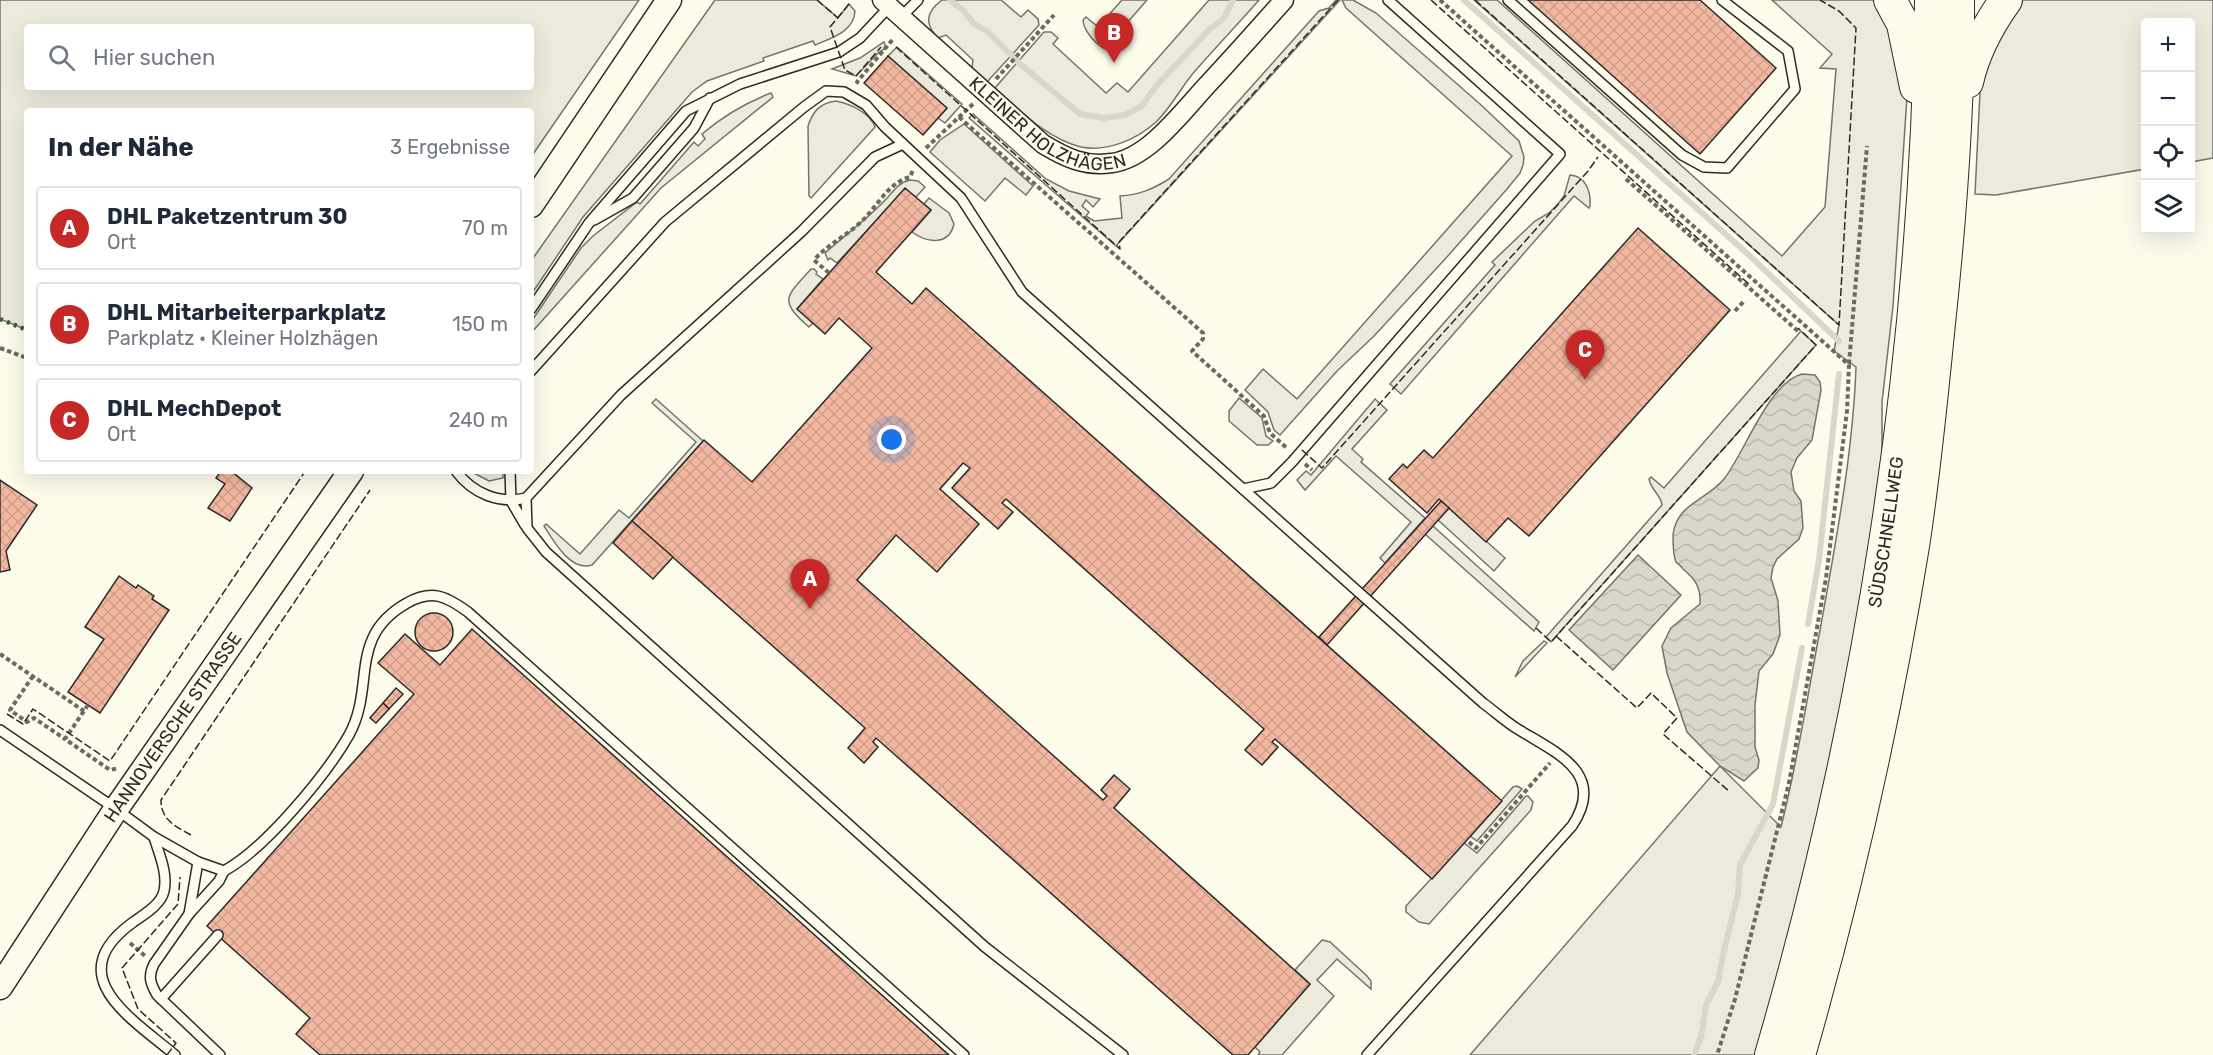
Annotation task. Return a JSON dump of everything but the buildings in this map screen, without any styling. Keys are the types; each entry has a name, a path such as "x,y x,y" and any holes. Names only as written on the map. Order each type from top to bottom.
{"highway":[{"path":"1890,0 1903,24 1941,137"},
{"name":"SÜDSCHNELLWEG","path":"1799,1055 1854,844 1894,657 1928,433 1944,281 1941,137 1931,0"},
{"name":"SÜDSCHNELLWEG","path":"1771,1055 1791,988 1828,835 1866,655 1900,436 1917,282 1941,137 1958,0"},
{"path":"1941,137 1991,20 2006,0"}],"street":[{"path":"534,201 669,0"},
{"name":"KLEINER HOLZHÄGEN","path":"891,8 1043,144 1067,158 1093,164 1114,163 1136,154 1161,135 1284,0"},
{"name":"HANNOVERSCHE STRASSE","path":"0,987 116,809 349,474"}],"lane":[{"path":"534,305 589,223 686,111 740,84 839,52 860,38 891,8 918,0"},
{"path":"1243,489 1271,483 1296,457 1560,154 1388,0"},
{"path":"1508,0 1682,155 1704,167 1727,168 1795,90 1788,51 1722,0"},
{"path":"534,368 665,222 826,91 844,92 866,105 903,144 962,198 1022,292 1483,703 1516,728 1546,744 1574,768 1582,780 1585,797 1582,811 1572,826 1366,1055"},
{"path":"589,223 633,198 694,128 710,97"},
{"path":"458,474 463,480 485,494 500,500 511,501 526,498 621,395 801,232 875,157 903,144"},
{"path":"510,474 511,501 526,528 546,552 985,947 1123,1055"},
{"path":"526,498 526,528"},
{"path":"220,1055 161,999 151,985 150,972 189,914 219,881 224,871 263,842 325,771 350,732 358,707 368,649 376,628 396,609 420,596 432,594 452,600 468,612 964,1055"},
{"path":"0,730 154,837 198,862 224,871"},
{"path":"154,837 164,870 164,893 155,905 118,933 109,943 102,958 101,969 107,992 117,1005 175,1055"},
{"path":"189,914 198,862"},
{"path":"161,999 218,935"}],"path":[{"path":"1440,0 1850,365"},
{"path":"1005,70 1054,15"},
{"path":"866,90 857,82 894,38"},
{"path":"829,273 814,260 823,250 864,220 899,180 910,177 928,145 966,111"},
{"path":"959,117 1203,333 1203,339 1192,351 1264,416 1270,433 1312,470"},
{"path":"1718,1055 1735,999 1789,783 1826,578 1848,411 1867,146"},
{"path":"1626,179 1799,332"},
{"path":"1736,311 1745,300"},
{"path":"0,348 24,357"},
{"path":"0,654 84,711"},
{"path":"33,676 10,710 27,722 34,718 110,770 121,768"},
{"path":"65,740 88,705"},
{"path":"1468,842 1476,848 1558,754"}],"shaded area":[{"path":"0,0 639,0 534,153 534,108 24,108 24,329 0,319"},
{"path":"715,0 817,0 838,18 849,4 855,11 851,24 834,37 815,45 813,41 763,58 764,61 707,81 692,92 583,217 534,290 534,257"},
{"path":"942,0 1001,0 1021,17 1028,10 1038,19 1039,25 987,82 972,68 973,60 946,35 938,38 930,28 930,14"},
{"path":"1122,0 1147,0 1112,40 1122,50 1109,50 1103,48 1092,38 1083,20 1086,17 1098,27"},
{"path":"1209,0 1259,0 1195,71 1156,122 1140,134 1121,143 1091,148 1081,147 1057,138 1034,123 994,89 1044,32 1051,32 1058,38 1053,44 1106,93 1117,83 1128,92"},
{"path":"1336,0 1340,0 1116,246 969,118 973,114 1046,179 1069,191 1100,199 1093,207 1086,200 1082,206 1089,212 1086,216 1094,221 1122,218 1120,196 1146,191 1169,179 1319,11 1329,8"},
{"path":"1342,0 1353,0 1376,13 1480,104 1519,141 1524,157 1523,165 1520,173 1507,189 1446,258 1374,336 1337,371 1280,435 1274,430 1268,412 1245,390 1263,369 1297,399 1512,156 1346,8"},
{"path":"1474,0 1497,0 1782,256 1825,207 1836,69 1820,68 1832,54 1772,0 1878,0 1896,27 1907,97 1893,306 1882,402 1882,467 1876,515 1825,795 1759,1055 1470,1055 1720,766 1781,827 1798,751 1838,529 1848,464 1856,367 1834,351 1839,325"},
{"path":"2021,0 2213,0 2213,158 2195,161 2195,18 2141,18 2141,170 1996,195 1975,194 1981,72"},
{"path":"884,42 886,48 878,53 856,76 832,69 860,58"},
{"path":"897,47 962,104 945,123 938,118 947,108 888,56"},
{"path":"771,93 773,97 661,188 534,330 534,318 581,248 637,202 640,204 694,142 698,146 705,139 702,134 710,127 752,101"},
{"path":"836,101 859,110 869,117 875,127 811,198 809,196 808,126 818,109"},
{"path":"964,124 1033,186 1026,195 1005,178 985,201 930,152 940,140"},
{"path":"1570,175 1584,182 1590,195 1589,208 1574,196 1401,394 1390,384 1495,265 1492,262 1535,221 1549,213 1558,204 1564,196"},
{"path":"910,180 918,181 925,187 916,197 905,189 837,263 830,258 828,260 825,253 898,187"},
{"path":"929,198 949,213 954,224 947,236 942,239 931,240 912,232 931,210 924,204"},
{"path":"811,269 814,269 816,274 823,279 797,309 813,323 809,327 793,310 789,304 789,298"},
{"path":"1801,331 1816,345 1551,642 1546,637 1662,505 1649,479 1651,477 1664,488"},
{"path":"1239,398 1262,418 1266,436 1273,441 1268,445 1257,445 1229,421 1229,411"},
{"path":"656,399 703,441 592,565 577,564 564,554 544,526 546,524 580,554 619,510 629,518 696,442 652,403"},
{"path":"1375,399 1387,410 1352,449 1363,459 1361,462 1425,518 1385,563 1380,558 1411,522 1336,456 1305,490 1297,480 1306,471 1311,475"},
{"path":"476,474 503,474 503,478 489,481"},
{"path":"1449,508 1505,558 1494,571 1438,520"},
{"path":"1433,526 1539,622 1534,631 1425,534"},
{"path":"1544,641 1547,643 1515,677 1523,661"},
{"path":"1517,786 1522,789 1477,841 1470,836 1513,787"},
{"path":"1526,796 1533,802 1531,810 1429,924 1419,922 1406,912 1406,906 1464,843 1477,853"},
{"path":"1322,940 1330,942 1367,976 1371,981 1371,989 1337,959 1317,980 1334,996 1282,1055 1258,1055 1260,1052 1255,1047 1310,984 1295,970"}],"water":[{"path":"1802,374 1815,375 1820,382 1821,390 1812,440 1797,458 1791,472 1794,491 1801,501 1803,528 1799,539 1777,559 1773,567 1771,578 1778,601 1780,635 1773,654 1759,671 1755,705 1755,747 1759,760 1758,768 1744,781 1720,766 1687,732 1667,673 1662,646 1671,628 1700,604 1696,584 1676,562 1673,535 1675,525 1686,509 1724,479 1758,420 1779,390 1790,380"},
{"path":"1638,555 1681,595 1613,670 1569,630"}],"waterway":[{"path":"950,0 963,10 973,23 988,32 1019,63 1080,114 1104,118 1125,115 1142,106 1156,86 1209,30 1224,18 1233,0"},
{"path":"1464,0 1750,256 1839,341"},
{"path":"1808,624 1819,560 1839,374"},
{"path":"1694,1055 1701,1037 1706,1005 1718,982 1738,893 1740,865 1773,804 1802,648"}],"hedge":[{"path":"0,319 24,329"}],"fence":[{"path":"817,0 838,18"},
{"path":"896,47 1120,249 1119,242 1338,0"},
{"path":"1431,0 1751,286"},
{"path":"1475,0 1839,325 1856,28 1839,11 1820,0"},
{"path":"849,4 830,27 845,70 856,76 881,47"},
{"path":"1302,450 1322,468 1588,171 1598,157"},
{"path":"1536,628 1551,642 1816,345 1798,328"},
{"path":"7,714 23,724 33,709 110,761 303,474"},
{"path":"191,835 174,825 166,817 161,800 370,490"},
{"path":"1556,636 1637,708 1651,693 1677,718 1663,734 1730,792"},
{"path":"167,1055 176,1043 138,1009 122,968 178,904 180,877"}],"place":[{"name":"DHL Mitarbeiterparkplatz","path":"1114,63"},
{"name":"DHL MechDepot","path":"1585,380"},
{"name":"DHL Paketzentrum 30","path":"810,609"}]}
